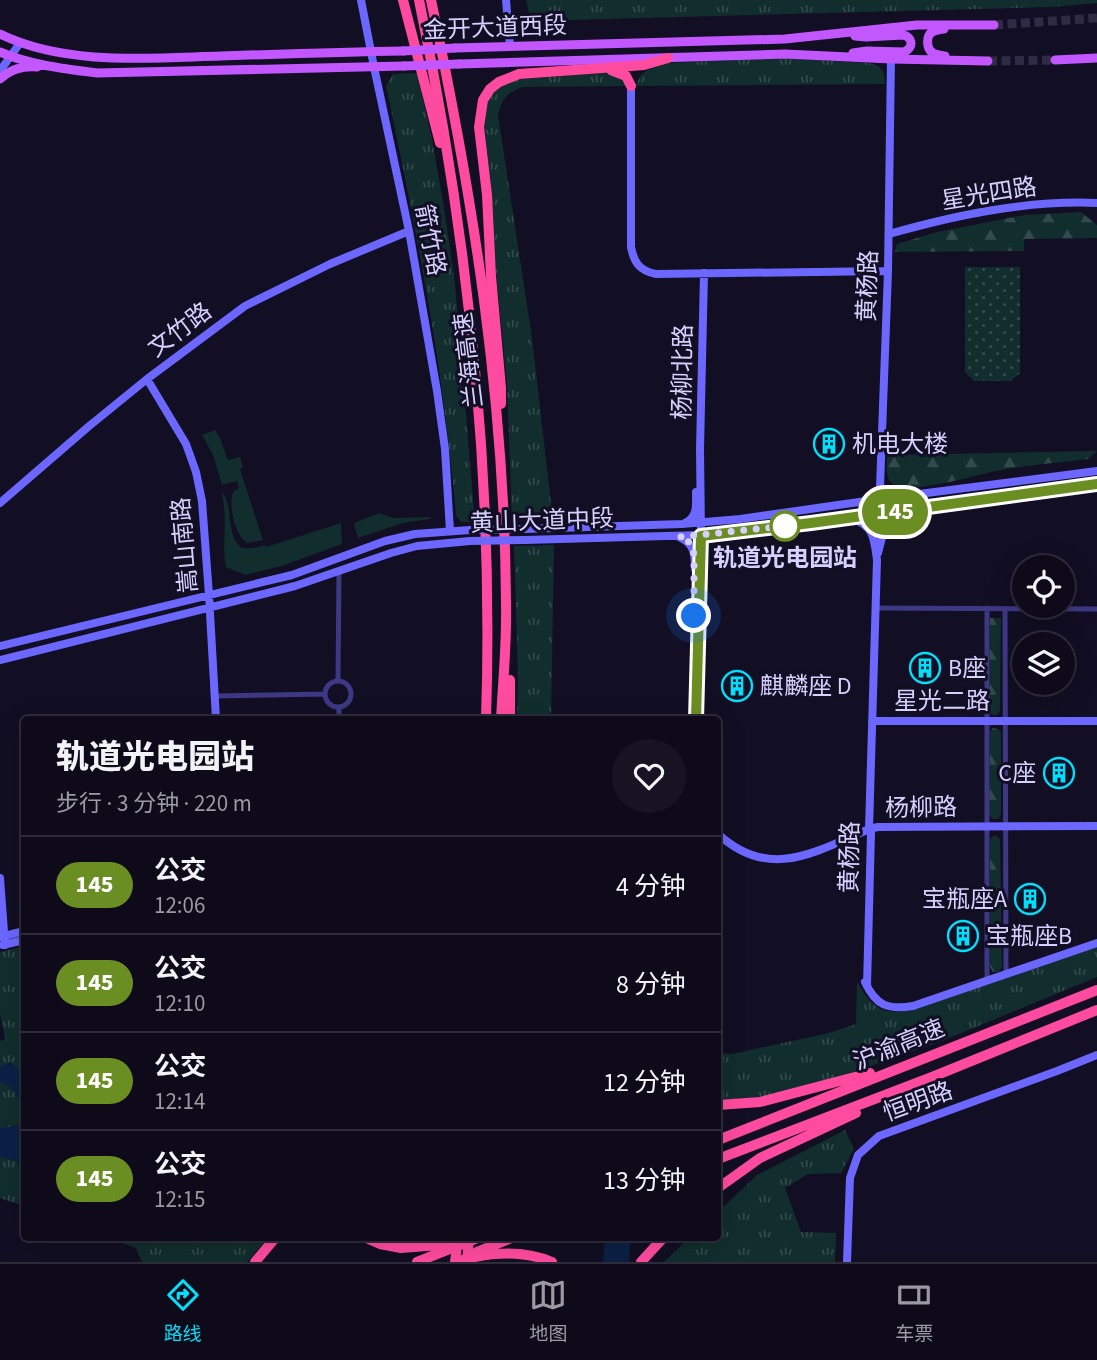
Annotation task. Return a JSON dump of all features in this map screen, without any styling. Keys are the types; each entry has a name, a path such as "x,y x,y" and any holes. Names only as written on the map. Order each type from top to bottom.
{"highway":[{"path":"403,0 457,209"},
{"name":"兰海高速","path":"419,0 437,86 457,209 481,442 487,608 485,716"},
{"name":"兰海高速","path":"431,0 471,206 500,442 506,604 501,716"},
{"path":"500,442 501,388 479,127 483,100 499,82 519,74 644,65 668,58"},
{"path":"631,86 635,73 644,65"},
{"path":"601,69 621,73 626,76 631,86"},
{"path":"506,604 510,716"},
{"name":"沪渝高速","path":"721,1139 1097,990"},
{"name":"沪渝高速","path":"721,1158 1097,1010"},
{"path":"721,1105 760,1102 926,1056"},
{"path":"721,1186 760,1158 932,1077"},
{"path":"255,1262 273,1241"},
{"path":"373,1241 401,1248 450,1241"},
{"path":"417,1262 460,1241"},
{"path":"453,1262 463,1241"},
{"path":"464,1241 467,1262"},
{"path":"453,1262 504,1241"},
{"path":"645,1258 660,1241"},
{"path":"453,1262 492,1254 537,1256 552,1262"}],"main road":[{"name":"金开大道西段","path":"5,36 20,43 59,53 96,57 172,57 785,39 917,25 994,25"},
{"path":"962,25 932,31 928,45 933,53 965,61"},
{"path":"834,56 867,51 904,52 911,46 911,40 903,35 866,37 839,34"},
{"name":"金开大道西段","path":"0,51 10,57 56,68 97,73 374,68 785,54 988,61"},
{"path":"1055,60 1097,58"},
{"path":"0,79 14,69 24,67 56,68"}],"street":[{"name":"箭竹路","path":"361,0 409,231 443,437 450,531"},
{"path":"506,0 510,46"},
{"path":"0,51 5,36"},
{"path":"0,71 20,43"},
{"name":"黄杨路","path":"879,514 889,234 891,59"},
{"path":"631,86 633,256 642,270 649,273 888,271"},
{"name":"星光四路","path":"889,234 934,221 1025,205 1078,202 1097,204"},
{"name":"文竹路","path":"0,503 147,379 245,306 330,264 409,231"},
{"name":"杨柳北路","path":"700,472 704,273"},
{"name":"嵩山南路","path":"147,379 186,444 202,501 216,716"},
{"name":"黄山大道中段","path":"0,646 292,575 385,541 415,534 701,523 1097,471"},
{"path":"694,716 701,536 700,472"},
{"path":"682,524 691,520 695,514 696,487 700,472"},
{"name":"黄山大道中段","path":"0,660 295,586 417,546 470,541 701,536 1097,484"},
{"path":"877,560 886,522 901,511"},
{"path":"851,518 862,522 872,532 877,560"},
{"path":"679,537 691,545 695,559 694,716"},
{"name":"黄杨路","path":"877,560 867,986 876,1000 884,1005 903,1008 987,981"},
{"path":"338,681 339,571"},
{"path":"875,608 1097,609"},
{"path":"987,608 987,981 1097,943"},
{"path":"1005,609 1006,975"},
{"path":"338,681 347,684 352,691 350,701 339,708 330,705 325,694 327,686 338,681"},
{"path":"215,696 325,694"},
{"path":"339,708 339,716"},
{"name":"星光二路","path":"872,721 1097,721"},
{"name":"杨柳路","path":"721,837 744,853 775,860 808,855 886,827 1097,829"},
{"name":"杨柳路","path":"721,842 741,857 775,865 809,859 869,833"},
{"path":"0,878 2,941"},
{"path":"2,941 21,932"},
{"path":"2,941 21,940"},
{"name":"恒明路","path":"848,1262 850,1178 858,1155 879,1136 1097,1055"}],"green space":[{"path":"526,0 1097,0 1097,3 1051,7 531,21"},
{"path":"782,58 873,64 882,69 885,84 635,86 647,70 668,63"},
{"path":"417,73 432,139 455,284 475,522 461,522 456,515 428,299 386,86 393,74"},
{"path":"603,73 613,75 626,86 523,87 506,97 498,115 532,338 553,520 512,521 507,385 482,127 486,102 494,91 510,80"},
{"path":"1081,212 1097,225 1097,238 1024,239 1024,251 895,252 897,244 937,232 1025,215"},
{"path":"965,267 1020,267 1020,373 1011,381 974,381 965,372"},
{"path":"215,430 228,460 240,457 243,467 240,469 263,540 247,543 237,528 231,501 234,491 239,488 237,481 222,485 213,455 202,435"},
{"path":"1097,451 1088,459 1007,469 914,488 894,485 887,472 887,455"},
{"path":"221,492 228,504 233,535 242,548 266,547 341,523 342,544 282,566 245,575 226,567"},
{"path":"379,513 393,518 431,517 358,538 354,523"},
{"path":"554,545 551,716 517,716 514,546"},
{"path":"990,618 1001,618 1000,711 997,715 992,715 989,711"},
{"path":"993,728 1001,732 1001,814 998,819 989,815 990,732"},
{"path":"995,835 1000,839 1002,967 999,972 993,972 990,967 990,839"},
{"path":"1097,946 1097,977 942,1041 839,1077 760,1097 721,1100 721,1053 732,1054 829,1033 856,1024 857,982 880,1009 895,1012 916,1009"},
{"path":"21,947 21,1205 0,1198 0,1041 5,1039 0,1014 0,952"},
{"path":"845,1130 854,1149 841,1173 808,1174 785,1188 801,1232 836,1233 835,1262 664,1262 686,1241 721,1241 721,1209 757,1175"},
{"path":"118,1241 265,1241 247,1262 142,1262 136,1248"}],"water":[{"path":"10,1062 21,1071 21,1101 15,1092 0,1082 0,1067"},
{"path":"20,1125 21,1169 15,1160 0,1157 0,1128"},
{"path":"605,1241 630,1241 629,1262 603,1262"}],"tunnel":[{"path":"994,25 1097,18"},
{"path":"988,61 1055,60"}],"bus line":[{"name":"145","path":"696,716 701,536 1097,484"}],"place":[{"name":"机电大楼","path":"829,444"},
{"name":"轨道光电园站","path":"785,526"},
{"name":"B座","path":"925,668"},
{"name":"麒麟座 D","path":"737,686"},
{"name":"C座","path":"1059,773"},
{"name":"宝瓶座A","path":"1030,899"},
{"name":"宝瓶座B","path":"963,936"}],"route":[{"path":"694,616 695,559 689,542 679,537 785,526"}]}
